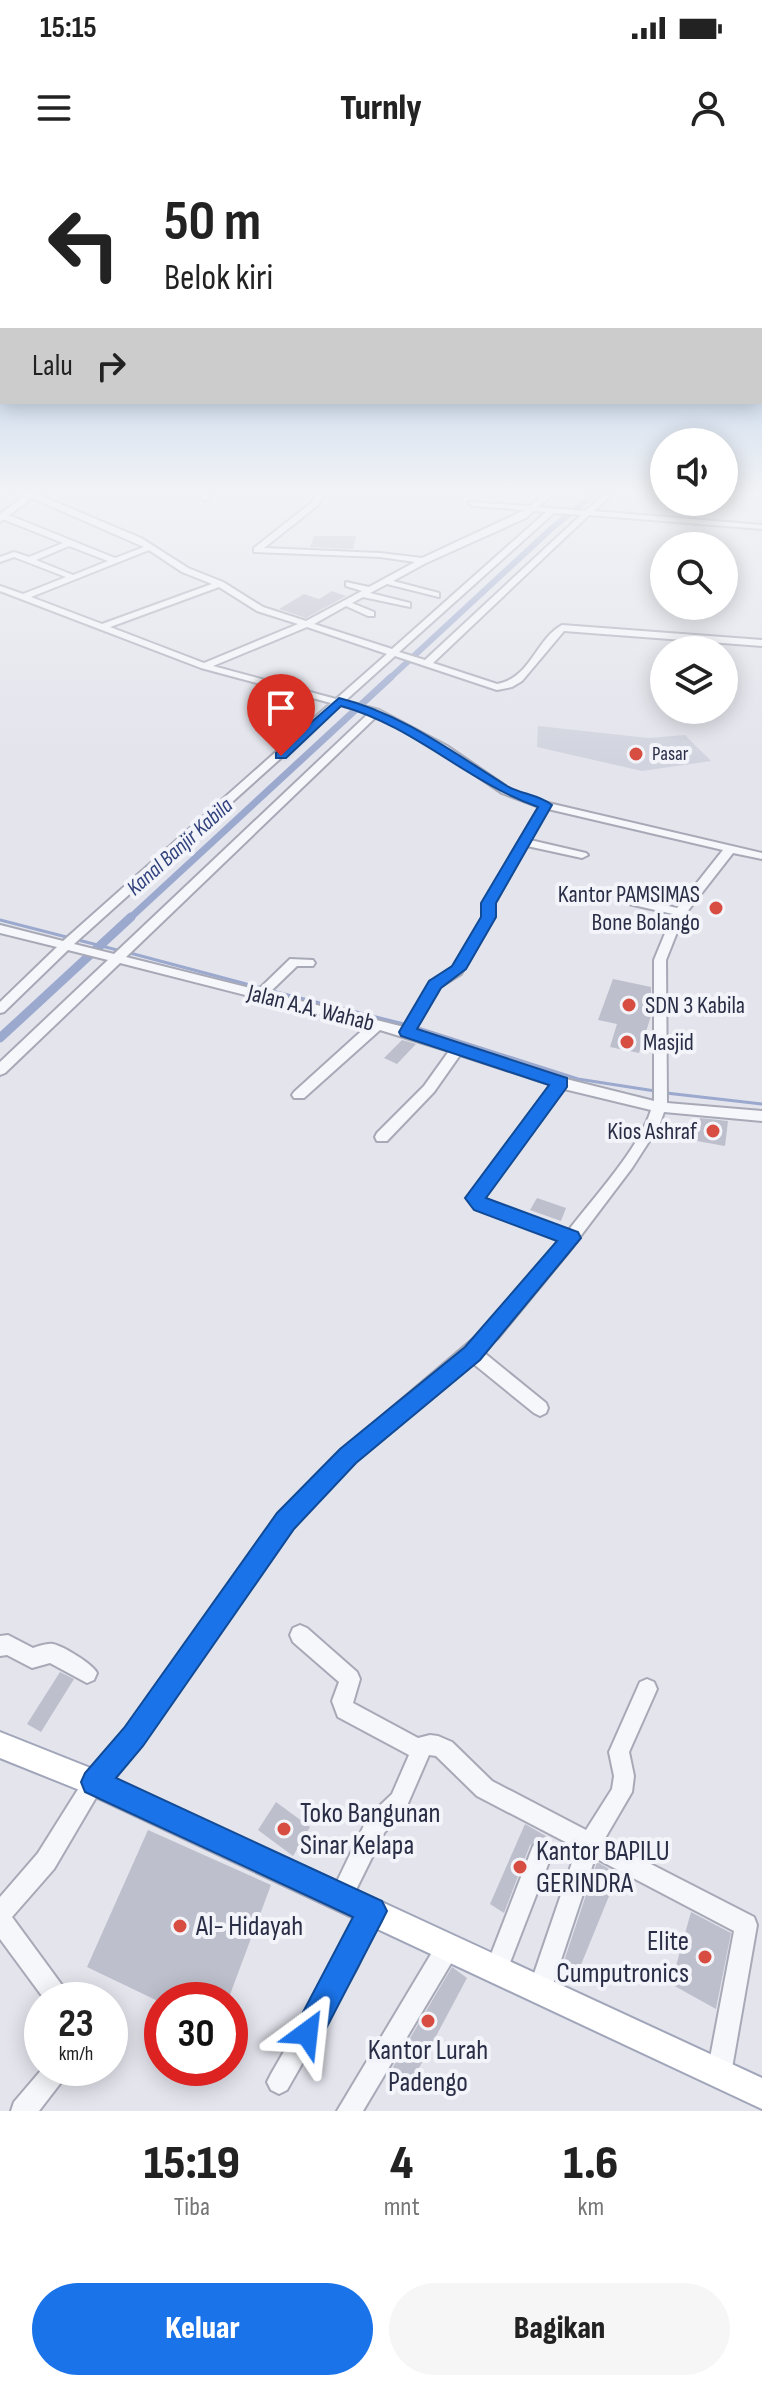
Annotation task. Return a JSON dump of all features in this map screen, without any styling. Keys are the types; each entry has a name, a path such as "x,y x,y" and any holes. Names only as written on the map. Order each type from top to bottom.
{"main road":[{"path":"0,1745 94,1782 762,2094"}],"street":[{"path":"23,597 62,581"},
{"path":"213,581 254,606 502,687 540,659 562,628 762,643"},
{"path":"204,666 307,624 385,581"},
{"path":"385,581 436,595"},
{"path":"0,1009 476,581"},
{"path":"424,662 513,581"},
{"path":"102,627 220,584"},
{"path":"349,584 407,605"},
{"path":"0,588 204,666 374,711 443,748 506,791 545,805 762,856"},
{"path":"345,603 371,614"},
{"path":"0,1070 111,958 374,711"},
{"path":"410,1029 435,984 458,969 487,921 489,903 545,805"},
{"path":"523,842 582,855"},
{"path":"0,1914 51,1853 94,1782 134,1737 285,1521 348,1456 472,1353 571,1238 627,1164 661,1098 660,960 681,912 731,848"},
{"path":"624,900 681,912"},
{"name":"Jalan A.A. Wahab","path":"0,929 111,958 265,991 377,1025 410,1029 457,1049 561,1083 762,1116"},
{"path":"265,991 294,962 309,963"},
{"path":"299,1095 377,1025"},
{"path":"382,1137 429,1089 457,1049"},
{"path":"561,1083 475,1198 481,1205 571,1238"},
{"path":"472,1353 540,1408"},
{"path":"300,1635 350,1679 342,1701 345,1710 420,1747 428,1744 448,1751 477,1783 746,1925 719,2074"},
{"path":"0,1646 8,1645 32,1658 51,1653 87,1673"},
{"path":"540,1991 589,1844 622,1792 624,1776 619,1752 647,1689"},
{"path":"341,1896 376,1825 399,1801 420,1756 420,1747"},
{"path":"496,1970 541,1854"},
{"path":"279,2082 349,1960 372,1911"},
{"path":"0,1920 46,1982"},
{"path":"349,2111 448,1947"},
{"path":"23,2111 43,2086"}],"shaded area":[{"name":"Pasar","path":"538,726 648,738 685,735 711,761 642,771 537,747"}],"building":[{"path":"332,591 346,596 306,618 279,609 304,594 319,599"},
{"name":"SDN 3 Kabila","path":"613,979 651,987 651,1016 639,1053 610,1047 617,1024 598,1020"},
{"path":"402,1040 416,1044 397,1064 384,1058"},
{"name":"Kios Ashraf","path":"700,1118 728,1121 725,1146 697,1141"},
{"path":"537,1198 566,1208 561,1221 530,1210"},
{"path":"60,1672 74,1679 41,1732 27,1724"},
{"name":"Toko Bangunan Sinar Kelapa","path":"276,1802 310,1827 293,1856 258,1830"},
{"path":"525,1824 546,1836 544,1841 530,1845 504,1913 490,1904"},
{"name":"Al- Hidayah","path":"148,1830 271,1885 235,1982 144,1982 144,1994 128,1987 128,1982 118,1982 87,1967"},
{"path":"597,1862 618,1874 576,1977 562,1967"},
{"name":"Elite Cumputronics","path":"691,1912 731,1933 716,2009 671,1984"},
{"name":"Kantor Lurah Padengo","path":"452,1967 467,1978 411,2083 393,2067"}],"waterway":[{"name":"Kanal Banjir Kabila","path":"389,679 495,581"},
{"name":"Kanal Banjir Kabila","path":"129,919 391,677"},
{"name":"Kanal Banjir Kabila","path":"0,1038 131,917"},
{"path":"0,920 121,951"},
{"path":"130,953 261,988"},
{"path":"268,990 408,1025"},
{"path":"415,1027 578,1079 655,1091"},
{"path":"666,1093 762,1104"}],"place":[{"name":"Pasar","path":"636,754"},
{"name":"Kantor PAMSIMAS Bone Bolango","path":"716,908"},
{"name":"SDN 3 Kabila","path":"629,1005"},
{"name":"Masjid","path":"627,1042"},
{"name":"Kios Ashraf","path":"713,1131"},
{"name":"Toko Bangunan Sinar Kelapa","path":"284,1829"},
{"name":"Kantor BAPILU GERINDRA","path":"520,1867"},
{"name":"Al- Hidayah","path":"180,1926"},
{"name":"Elite Cumputronics","path":"705,1957"},
{"name":"Kantor Lurah Padengo","path":"428,2021"}],"route":[{"path":"281,756 339,702 376,712 443,748 506,791 545,805 489,903 489,917 455,974 435,984 407,1032 561,1083 475,1198 481,1205 571,1238 466,1360 348,1456 285,1521 134,1737 94,1782 372,1911 349,1960 307,2033"}]}
